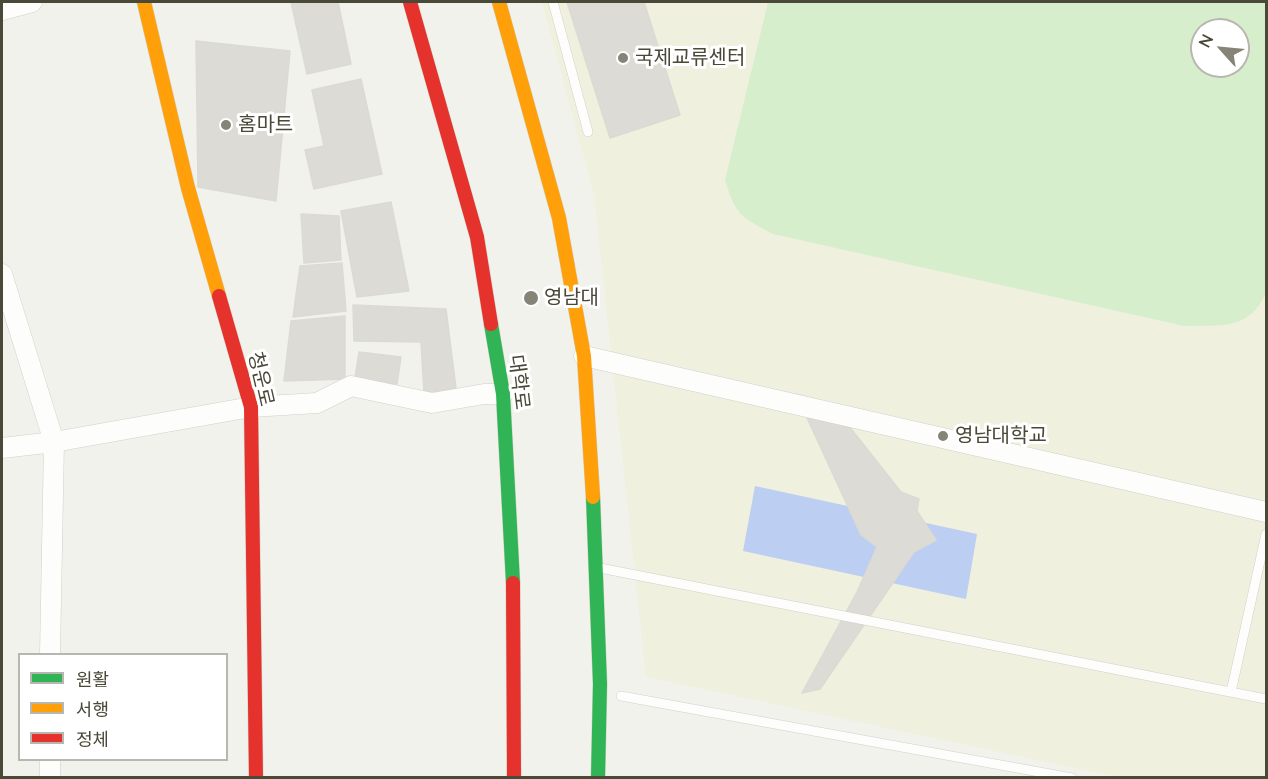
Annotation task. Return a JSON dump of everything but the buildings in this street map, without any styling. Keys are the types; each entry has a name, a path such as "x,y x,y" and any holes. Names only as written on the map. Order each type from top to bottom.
{"main road":[{"name":"청운로","path":"144,2 188,188 251,407 256,777"},
{"name":"대학로","path":"410,2 477,237 503,394 513,555 514,777"},
{"path":"499,2 559,218 584,356 597,567 600,684 598,777"}],"street":[{"path":"2,10 32,2"},
{"path":"2,274 54,441 50,653"},
{"path":"584,356 1266,512"},
{"path":"2,448 251,407 317,403 351,386 432,403 484,394 503,394"},
{"path":"50,761 50,777"}],"lane":[{"path":"553,2 588,132"},
{"path":"1231,692 1266,534"},
{"path":"597,567 1266,699"},
{"path":"621,696 1072,777"}],"shaded area":[{"name":"영남대학교","path":"542,2 1266,2 1266,777 1117,777 646,677 594,195"}],"green space":[{"path":"768,2 1266,2 1266,293 1251,314 1242,320 1221,325 1184,326 773,234 747,219 733,201 725,180"}],"water":[{"path":"755,486 977,534 966,599 743,551"}],"traffic: fast":[{"path":"491,324 503,394 513,583"},
{"path":"593,497 600,684 598,778"}],"traffic: slow":[{"path":"144,2 188,188 219,296"},
{"path":"499,2 559,218 584,356 593,497"}],"traffic: jam":[{"path":"410,2 477,237 491,324"},
{"path":"219,296 251,407 256,778"},
{"path":"513,583 514,778"}],"place":[{"name":"국제교류센터","path":"623,58"},
{"name":"홈마트","path":"226,125"},
{"name":"영남대","path":"531,298"},
{"name":"영남대학교","path":"943,436"}]}
